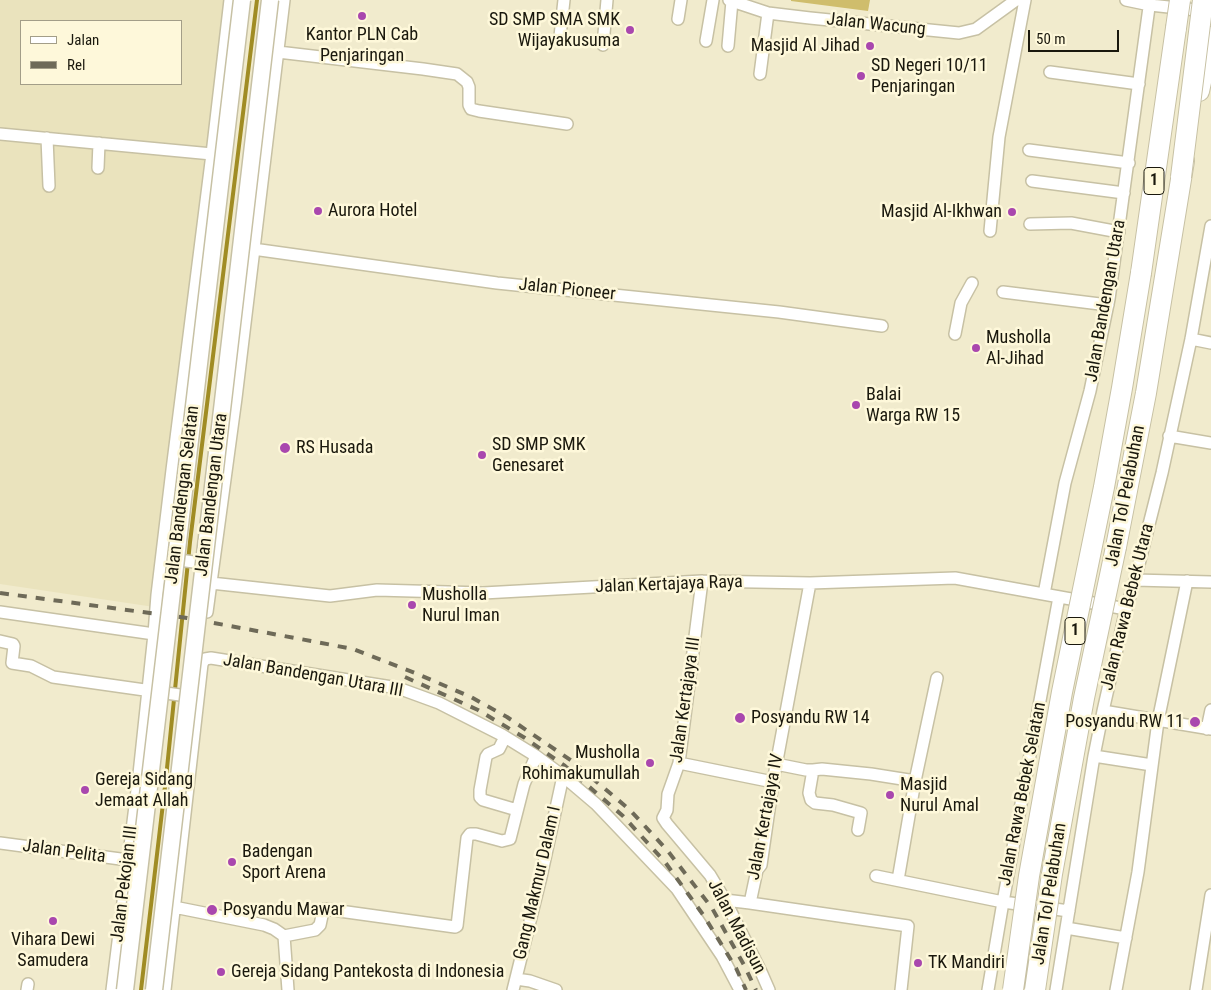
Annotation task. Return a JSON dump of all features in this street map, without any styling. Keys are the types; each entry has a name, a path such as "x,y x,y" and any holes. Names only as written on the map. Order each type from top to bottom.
{"highway":[{"path":"1175,0 1176,28"},
{"name":"Jalan Tol Pelabuhan","path":"1013,990 1029,876 1062,692 1094,541 1122,388 1180,0"},
{"name":"Jalan Tol Pelabuhan","path":"1035,990 1052,874 1084,698 1144,403 1181,177 1203,0"},
{"path":"1181,177 1211,37"}],"main road":[{"name":"Jalan Bandengan Selatan","path":"125,990 242,0"},
{"name":"Jalan Bandengan Utara","path":"154,990 270,0"}],"street":[{"name":"Jalan Bandengan Selatan","path":"154,634 157,595 164,558 230,0"},
{"name":"Jalan Bandengan Utara","path":"212,564 236,398 284,0"},
{"path":"560,36 564,0"},
{"path":"602,45 607,0"},
{"path":"678,18 681,0"},
{"path":"706,41 713,0"},
{"name":"Jalan Wacung","path":"731,1 768,13 960,33 976,29 1016,0"},
{"path":"990,231 999,137 1025,0"},
{"path":"1126,0 1211,11"},
{"path":"728,46 731,1"},
{"name":"Jalan Bandengan Utara","path":"1044,594 1066,482 1090,391 1108,305 1150,3"},
{"path":"760,74 768,13"},
{"path":"278,52 457,74 467,82 471,109 567,124"},
{"path":"1050,72 1139,84"},
{"path":"0,134 212,154"},
{"path":"47,138 49,186"},
{"path":"98,168 99,143"},
{"path":"1029,150 1102,158 1128,163"},
{"path":"1032,181 1124,192"},
{"path":"1030,224 1072,223 1118,232"},
{"name":"Jalan Rawa Bebek Utara","path":"1056,990 1103,710 1126,609 1162,473 1191,339 1211,226"},
{"name":"Jalan Pioneer","path":"253,249 497,283 779,312 882,326"},
{"path":"955,334 961,303 972,283"},
{"path":"1003,292 1108,305"},
{"path":"1191,339 1211,343"},
{"path":"1170,436 1211,443"},
{"path":"164,558 212,564 207,612"},
{"name":"Jalan Kertajaya Raya","path":"211,583 330,596 377,590 483,593 702,581 810,583 955,578 1126,609"},
{"path":"1135,580 1211,582"},
{"name":"Jalan Kertajaya III","path":"663,818 667,810 668,794 679,763 702,581"},
{"path":"1116,990 1138,872 1158,721 1188,581"},
{"name":"Jalan Kertajaya IV","path":"750,902 757,870 761,865 776,764 810,583"},
{"name":"Jalan Rawa Bebek Selatan","path":"988,990 1002,902 1059,597"},
{"path":"0,612 154,634"},
{"name":"Jalan Pekojan III","path":"112,990 151,691 154,634"},
{"path":"0,641 11,643 14,646 12,662 14,664 31,666 53,677 196,697 165,990"},
{"name":"Jalan Bandengan Utara III","path":"196,697 202,664 206,659 211,658 398,688 439,703 505,737 536,756 596,804 677,889 722,956 740,990"},
{"path":"898,880 915,781 937,678"},
{"path":"1103,710 1209,729 1211,710"},
{"path":"505,737 499,749 486,756 480,797 483,800 517,810"},
{"path":"174,907 264,925 284,936 312,931 318,928 325,909 455,927 458,923 467,838 470,834 476,834 502,841 510,839 524,784 536,756"},
{"path":"1094,756 1152,765"},
{"path":"679,763 773,782"},
{"path":"776,764 814,770 822,769 871,774 915,781"},
{"path":"814,770 809,793 811,800 815,803 833,805 859,812 861,814 858,830"},
{"name":"Gang Makmur Dalam I","path":"514,985 541,877 563,776"},
{"name":"Jalan Madisun","path":"663,818 710,875 725,900 769,990"},
{"name":"Jalan Pelita","path":"0,843 128,860"},
{"path":"876,876 1002,902 1069,911"},
{"path":"1196,990 1211,895"},
{"path":"725,900 750,902 908,926 900,990"},
{"path":"1066,928 1126,938"},
{"path":"284,936 288,990"},
{"path":"514,985 530,981 556,990"}],"shaded area":[{"path":"0,0 228,0 161,608 0,584"},
{"path":"791,0 870,0 868,11"}],"waterway":[{"path":"141,990 166,778 190,542 257,0"}],"railway":[{"path":"0,593 187,618 353,649 471,697 507,717 572,761 630,810 667,850 712,908 756,990"},
{"path":"405,677 478,710 525,738 565,766 623,816 665,862 704,916 736,968 746,990"}],"place":[{"name":"Kantor PLN Cab Penjaringan","path":"362,16"},
{"name":"SD SMP SMA SMK Wijayakusuma","path":"630,30"},
{"name":"Masjid Al Jihad","path":"870,46"},
{"name":"SD Negeri 10/11 Penjaringan","path":"861,76"},
{"name":"Aurora Hotel","path":"318,211"},
{"name":"Masjid Al-Ikhwan","path":"1012,212"},
{"name":"Musholla Al-Jihad","path":"976,348"},
{"name":"Balai Warga RW 15","path":"856,405"},
{"name":"RS Husada","path":"285,448"},
{"name":"SD SMP SMK Genesaret","path":"482,455"},
{"name":"Musholla Nurul Iman","path":"412,605"},
{"name":"Posyandu RW 14","path":"740,718"},
{"name":"Posyandu RW 11","path":"1195,722"},
{"name":"Musholla Rohimakumullah","path":"650,763"},
{"name":"Gereja Sidang Jemaat Allah","path":"85,790"},
{"name":"Masjid Nurul Amal","path":"890,795"},
{"name":"Badengan Sport Arena","path":"232,862"},
{"name":"Posyandu Mawar","path":"212,910"},
{"name":"Vihara Dewi Samudera","path":"53,921"},
{"name":"TK Mandiri","path":"918,963"},
{"name":"Gereja Sidang Pantekosta di Indonesia","path":"221,972"}]}
